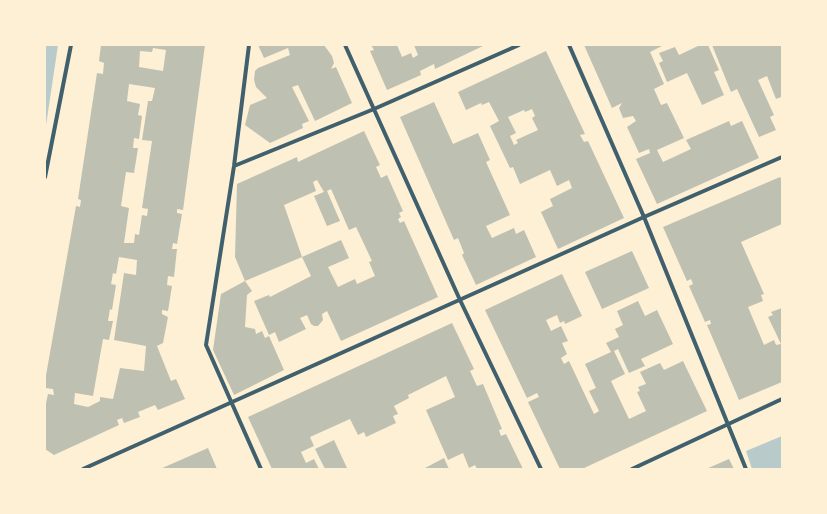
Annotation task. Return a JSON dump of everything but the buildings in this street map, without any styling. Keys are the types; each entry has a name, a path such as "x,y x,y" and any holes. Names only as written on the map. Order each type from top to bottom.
{"street":[{"path":"45,177 71,45"},
{"path":"248,45 234,166 206,345 261,469"},
{"path":"345,45 460,300 541,469"},
{"path":"234,166 374,109 519,45"},
{"path":"569,45 644,217 746,469"},
{"path":"84,469 644,217 782,157"},
{"path":"632,469 782,399"}],"shaded area":[{"path":"45,45 58,45 45,132"},
{"path":"782,436 782,469 752,469 746,451"}]}
